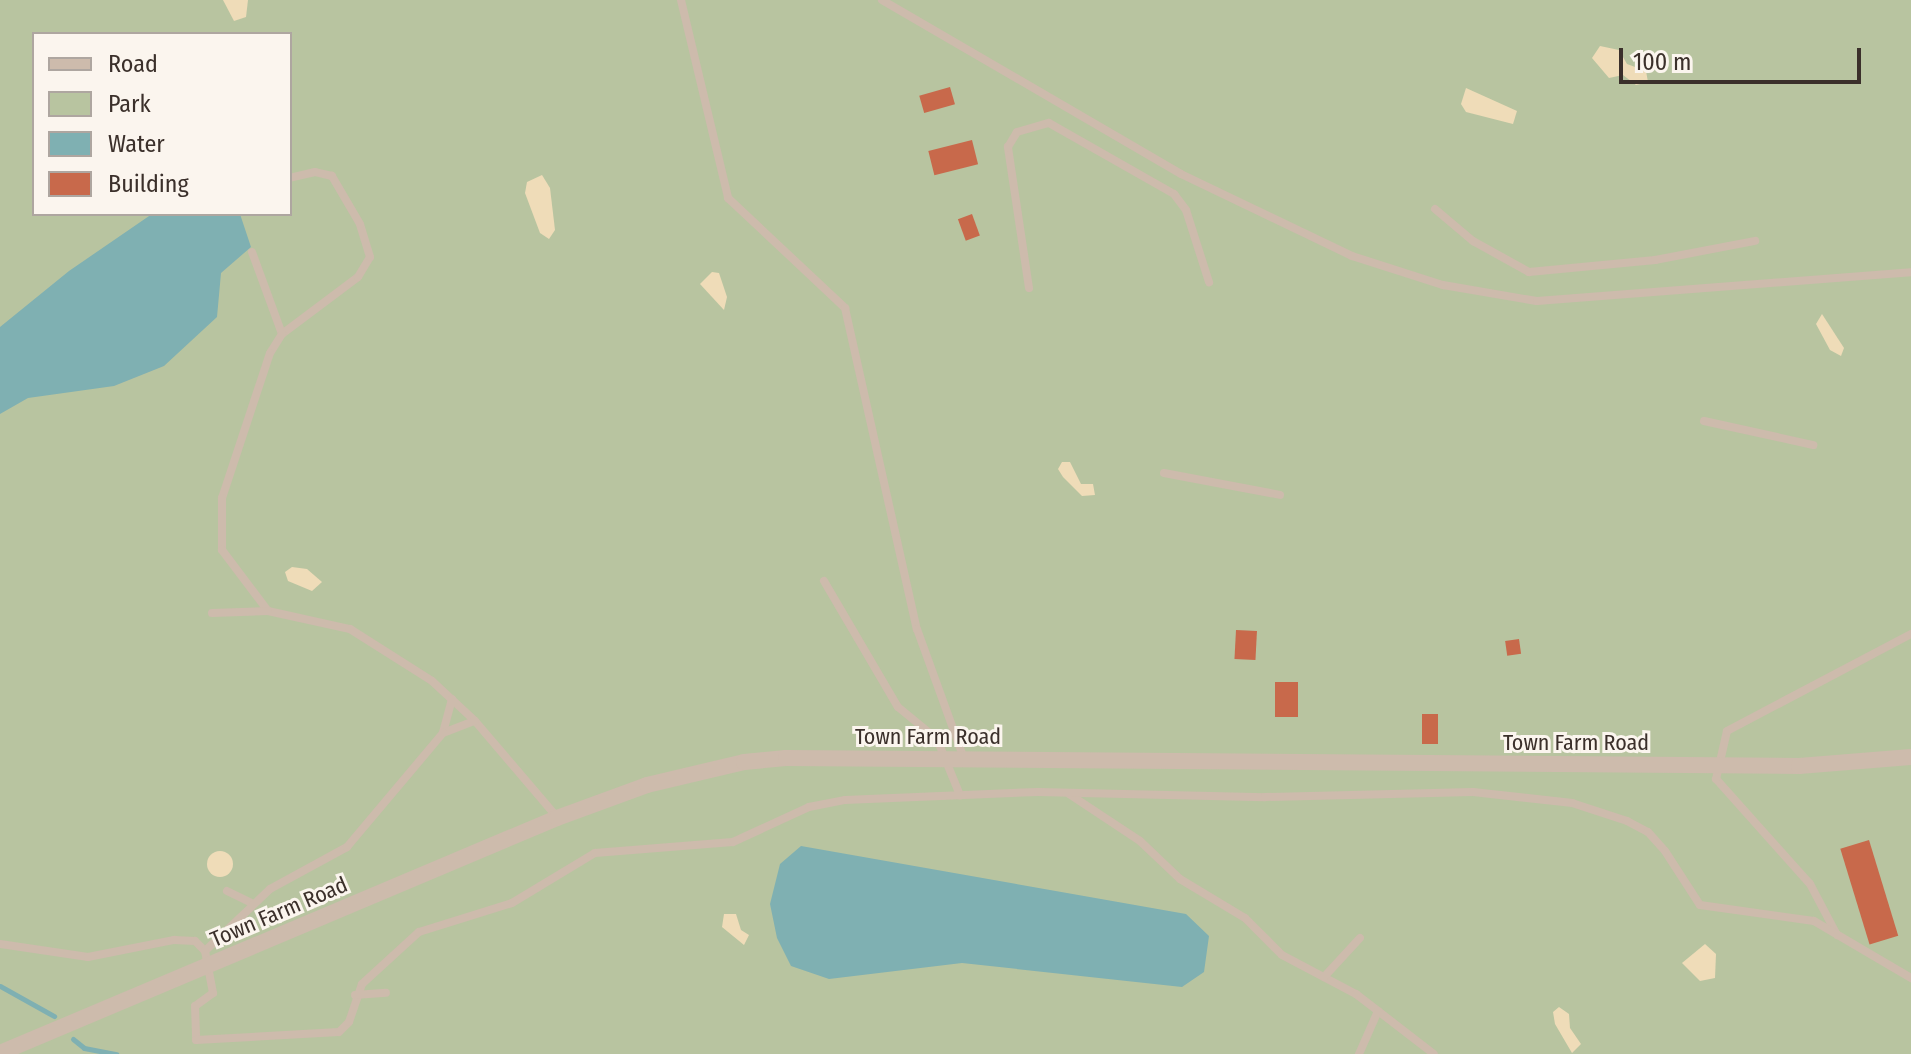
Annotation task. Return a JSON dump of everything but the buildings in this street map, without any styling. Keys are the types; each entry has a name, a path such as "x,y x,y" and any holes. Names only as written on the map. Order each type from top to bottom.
{"street":[{"name":"Town Farm Road","path":"0,1053 206,959 557,818 647,785 744,762 956,759 1841,765 1911,757"}],"lane":[{"path":"681,0 728,198 845,308 917,629 956,759 960,795"},
{"path":"882,0 1181,174 1352,256 1443,285 1537,301 1911,272"},
{"path":"1029,288 1008,147 1017,132 1049,123 1174,194 1186,210 1209,282"},
{"path":"268,611 222,550 219,522 222,498 270,353 282,334 358,277 370,257 360,224 332,176 315,172 292,178"},
{"path":"1435,209 1473,241 1529,272 1640,262 1755,241"},
{"path":"252,252 282,334"},
{"path":"1704,421 1813,445"},
{"path":"1164,473 1280,495"},
{"path":"824,581 898,707 956,759"},
{"path":"212,613 268,611 370,638 452,699 475,721 557,818"},
{"path":"1838,935 1810,884 1716,779 1727,731 1911,634"},
{"path":"206,959 252,903 347,847 443,733 452,699"},
{"path":"443,733 475,721"},
{"path":"0,944 88,957 174,940 195,941 206,959 213,993 195,1006 196,1040 339,1032 349,1022 355,995 397,948 419,932 512,903 595,853 733,842 809,807 845,800 960,795 1068,793 1307,797 1473,792 1572,803 1648,832 1700,905 1814,921 1911,978"},
{"path":"1068,793 1140,841 1180,879 1245,918 1282,955 1378,1011 1434,1054"},
{"path":"227,891 252,903"},
{"path":"1324,977 1360,938"},
{"path":"355,995 386,993"},
{"path":"1359,1054 1378,1011"}],"green space":[{"path":"0,0 1911,0 1911,1054 0,1054"}],"sand":[{"path":"223,0 248,0 246,17 234,21"},
{"path":"1600,46 1619,50 1627,64 1646,71 1648,82 1636,85 1623,75 1609,78 1592,58"},
{"path":"1466,88 1517,111 1513,124 1466,112 1461,104"},
{"path":"542,175 550,188 555,230 549,239 540,233 525,193 527,182"},
{"path":"712,272 719,273 727,297 724,310 700,284"},
{"path":"1822,314 1844,348 1841,356 1830,350 1816,324"},
{"path":"1062,462 1070,462 1081,484 1093,484 1095,495 1082,496 1063,477 1058,469"},
{"path":"292,567 307,569 322,582 312,591 288,581 285,572"},
{"path":"220,851 229,855 233,864 229,873 220,877 211,873 207,864 211,855"},
{"path":"724,914 736,914 741,930 749,935 744,945 722,927"},
{"path":"1705,944 1716,954 1715,978 1700,981 1682,963"},
{"path":"1559,1007 1569,1014 1570,1028 1581,1044 1572,1053 1555,1024 1553,1012"}],"water":[{"path":"149,216 241,216 251,247 221,273 217,317 164,366 114,386 28,398 0,414 0,327 69,271"},
{"path":"801,846 1186,914 1209,936 1204,972 1182,987 962,963 829,979 791,966 777,938 770,904 780,864"}],"waterway":[{"path":"0,986 54,1016"},
{"path":"73,1039 84,1048 116,1054"}]}
